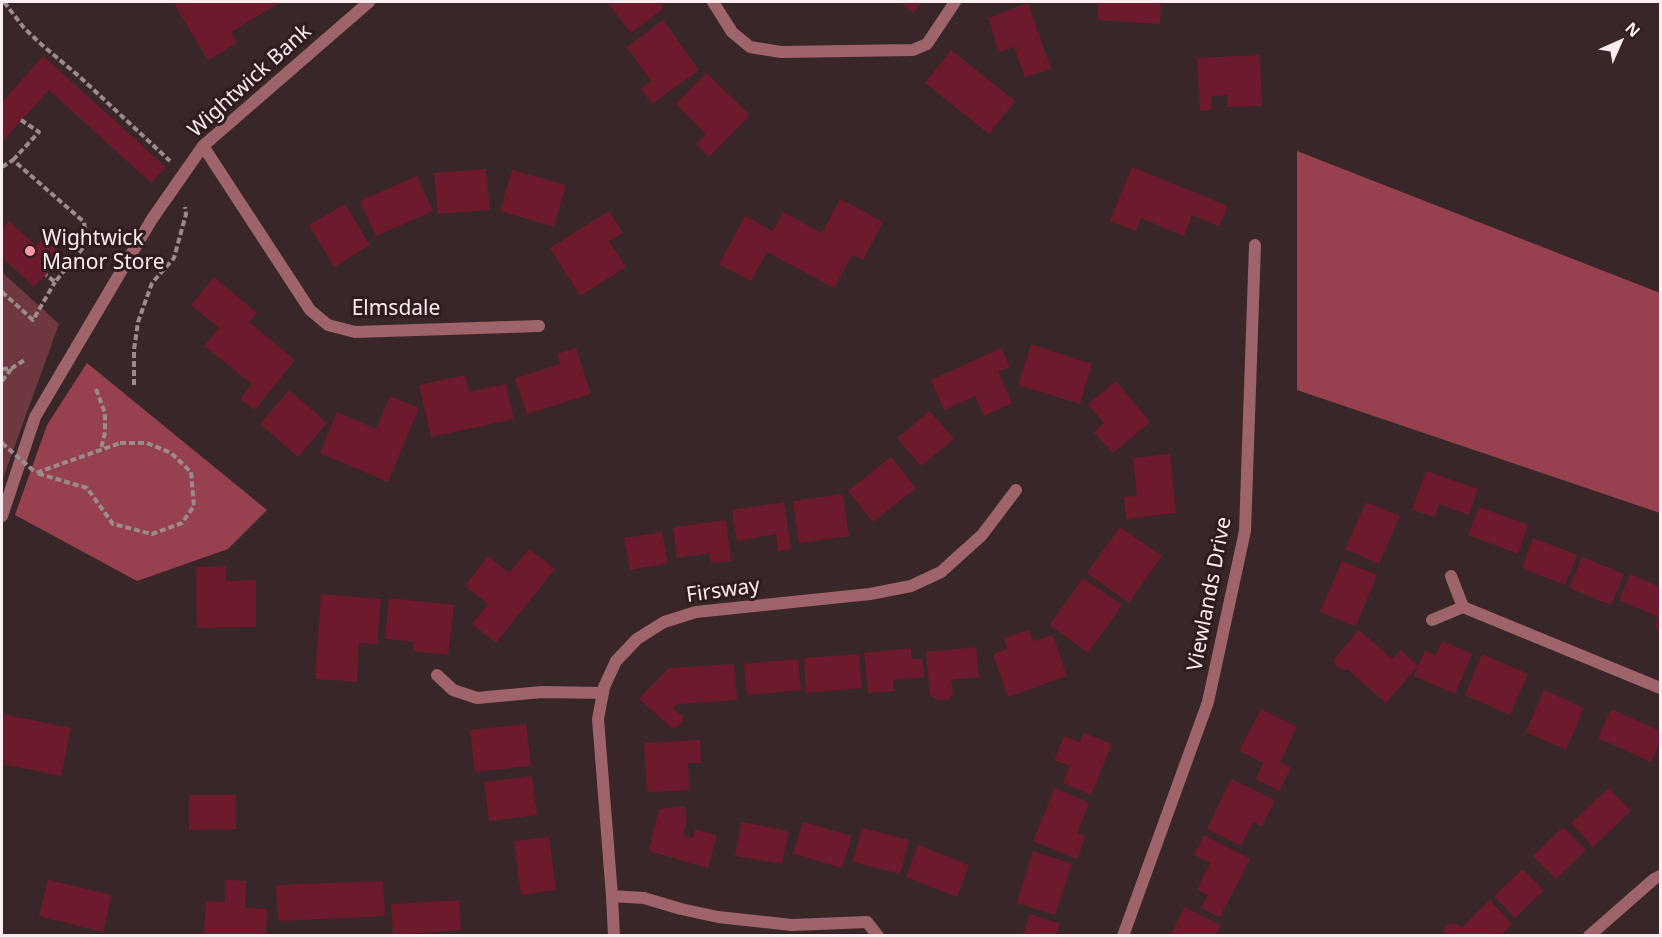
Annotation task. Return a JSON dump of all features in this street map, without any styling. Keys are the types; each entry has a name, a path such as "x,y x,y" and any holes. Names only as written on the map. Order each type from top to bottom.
{"street":[{"name":"Wightwick Bank","path":"2,516 35,417 152,219 203,146 369,2"},
{"path":"713,2 732,32 750,47 781,52 913,50 927,44 955,2"},
{"name":"Elmsdale","path":"203,146 310,310 328,325 355,332 539,326"},
{"name":"Viewlands Drive","path":"1123,936 1208,702 1245,531 1255,245"},
{"name":"Firsway","path":"614,936 598,719 603,693 616,661 637,639 664,622 696,612 870,594 911,586 941,572 982,535 1016,490"},
{"path":"1451,576 1463,607"},
{"path":"1432,620 1463,607 1660,688"},
{"path":"437,675 453,690 477,698 542,692 603,693"},
{"path":"1589,936 1660,876"},
{"path":"612,896 644,898 718,917 792,925 867,922 878,936"}],"path":[{"path":"4,2 24,28 184,174 186,214 174,258 152,283 138,322 134,350 134,385"},
{"path":"2,167 13,160 39,132 21,120"},
{"path":"2,292 33,320 55,282 87,243 84,222 13,160"},
{"path":"46,275 55,282"},
{"path":"2,381 12,368 26,359"},
{"path":"2,369 12,368"},
{"path":"96,389 105,412 105,432 101,450"},
{"path":"2,443 36,473 87,488 113,524 152,534 182,523 194,506 190,472 171,453 147,443 120,443 36,473"}],"shaded area":[{"path":"1297,151 1660,293 1660,513 1297,390"},
{"path":"2,272 59,324 2,481"},
{"path":"87,363 267,510 228,549 137,581 15,515 47,425"}],"building":[{"path":"173,2 281,2 231,32 237,43 208,60"},
{"path":"607,2 659,2 664,8 631,33"},
{"path":"900,2 922,2 913,13"},
{"path":"1098,2 1161,2 1160,24 1097,20"},
{"path":"1028,3 1051,69 1025,77 1014,47 999,52 988,18"},
{"path":"663,20 699,70 652,104 641,89 651,81 627,47"},
{"path":"951,50 1015,101 989,134 925,83"},
{"path":"1260,55 1262,106 1227,107 1227,95 1211,96 1212,110 1200,111 1197,58"},
{"path":"43,56 166,167 151,183 49,90 2,142 2,102"},
{"path":"706,73 750,115 709,157 696,144 706,134 676,104"},
{"path":"1132,167 1228,206 1219,226 1192,215 1184,236 1141,218 1136,231 1110,221"},
{"path":"486,169 490,210 438,214 434,173"},
{"path":"512,170 566,185 554,227 500,211"},
{"path":"417,176 433,211 376,236 360,201"},
{"path":"840,199 883,222 863,260 852,255 834,288 767,252 751,281 719,264 745,216 773,231 783,212 822,233"},
{"path":"345,204 370,245 334,267 309,225"},
{"path":"609,211 623,233 609,241 626,267 580,296 550,248"},
{"name":"Wightwick Manor Store","path":"9,221 36,246 43,238 63,256 34,287 2,257 2,230"},
{"path":"214,277 257,313 249,322 295,360 255,410 240,399 252,384 204,346 219,328 191,305"},
{"path":"1031,344 1092,364 1080,404 1018,385"},
{"path":"576,348 591,394 527,414 515,378 560,364 557,354"},
{"path":"1001,348 1010,367 998,372 1012,403 984,416 975,396 944,410 931,380"},
{"path":"465,375 469,392 506,384 514,419 431,437 419,385"},
{"path":"1116,381 1150,422 1113,453 1094,432 1104,423 1088,404"},
{"path":"289,390 327,423 298,457 260,424"},
{"path":"390,396 419,408 388,482 320,453 337,412 376,429"},
{"path":"930,411 954,439 921,466 897,438"},
{"path":"1170,454 1176,513 1126,519 1124,497 1137,496 1133,458"},
{"path":"891,457 916,488 873,522 848,491"},
{"path":"1426,471 1478,489 1469,515 1439,504 1435,517 1412,510"},
{"path":"843,494 849,536 799,543 793,501"},
{"path":"784,502 791,549 778,551 776,534 737,541 732,510"},
{"path":"1366,502 1400,516 1379,564 1345,549"},
{"path":"1479,507 1528,525 1518,554 1468,535"},
{"path":"726,520 731,561 711,563 710,553 677,558 673,527"},
{"path":"1120,527 1162,556 1129,603 1087,573"},
{"path":"662,532 668,563 630,570 624,538"},
{"path":"1533,538 1577,555 1565,585 1522,568"},
{"path":"529,549 555,569 496,643 472,624 488,604 465,586 488,556 509,573"},
{"path":"1582,557 1624,574 1611,605 1569,588"},
{"path":"1342,561 1377,575 1356,626 1320,612"},
{"path":"226,566 226,581 256,580 256,627 197,628 196,567"},
{"path":"1630,574 1660,587 1660,630 1655,627 1659,617 1619,600"},
{"path":"1083,578 1122,605 1088,653 1050,625"},
{"path":"321,594 381,599 377,645 359,643 357,682 315,679"},
{"path":"389,598 454,605 448,655 413,651 414,642 385,639"},
{"path":"1029,630 1033,641 1053,635 1067,676 1008,697 993,654 1007,649 1004,638"},
{"path":"1359,630 1392,659 1401,650 1418,666 1386,703 1348,670 1342,670 1335,665 1334,659"},
{"path":"1442,641 1472,654 1455,694 1414,676 1425,651 1436,655"},
{"path":"976,647 979,677 951,680 953,693 949,699 938,700 930,695 926,652"},
{"path":"911,648 912,659 922,659 924,677 893,680 894,691 868,693 864,653"},
{"path":"859,654 862,688 806,693 804,658"},
{"path":"1482,654 1528,674 1510,715 1465,695"},
{"path":"798,659 801,690 747,695 744,664"},
{"path":"734,664 737,700 677,704 673,708 683,716 683,721 677,727 671,727 639,699 669,668"},
{"path":"1544,690 1584,708 1566,750 1526,732"},
{"path":"1261,709 1297,727 1280,762 1291,768 1279,791 1256,779 1263,763 1239,751"},
{"path":"1611,709 1660,731 1660,742 1651,762 1598,738"},
{"path":"2,714 71,728 61,776 2,764"},
{"path":"526,724 531,766 475,772 470,730"},
{"path":"1084,733 1112,744 1091,795 1063,783 1070,766 1054,760 1064,736 1080,742"},
{"path":"700,740 701,763 688,763 689,790 647,792 644,743"},
{"path":"532,776 537,815 489,821 484,782"},
{"path":"1231,779 1275,800 1262,826 1253,822 1241,846 1207,829"},
{"path":"1055,788 1089,803 1077,833 1086,836 1077,859 1033,841"},
{"path":"1609,788 1631,811 1593,847 1571,823"},
{"path":"189,795 236,795 236,829 189,830"},
{"path":"685,806 687,821 683,835 693,838 695,829 717,836 708,868 649,851 659,809"},
{"path":"741,822 789,831 782,864 735,856"},
{"path":"803,822 852,836 842,868 793,854"},
{"path":"1563,827 1586,850 1556,879 1533,856"},
{"path":"862,828 909,840 900,874 853,862"},
{"path":"1204,835 1250,859 1220,917 1201,908 1208,895 1197,889 1210,863 1194,855"},
{"path":"549,837 556,890 521,895 514,841"},
{"path":"918,845 969,865 957,897 906,877"},
{"path":"1033,851 1072,864 1055,915 1017,903"},
{"path":"1523,869 1544,890 1515,918 1494,896"},
{"path":"48,880 112,895 103,932 39,916"},
{"path":"225,880 246,881 245,908 267,909 266,936 204,936 206,901 225,902"},
{"path":"383,881 385,916 278,921 276,885"},
{"path":"459,900 461,930 393,935 391,904"},
{"path":"1490,900 1512,924 1500,936 1445,936 1444,929 1448,924 1457,924 1461,928"},
{"path":"1184,907 1221,925 1217,933 1223,936 1177,936 1172,933"},
{"path":"1030,914 1060,924 1056,936 1023,934"}],"place":[{"name":"Wightwick Manor Store","path":"30,251"}]}
